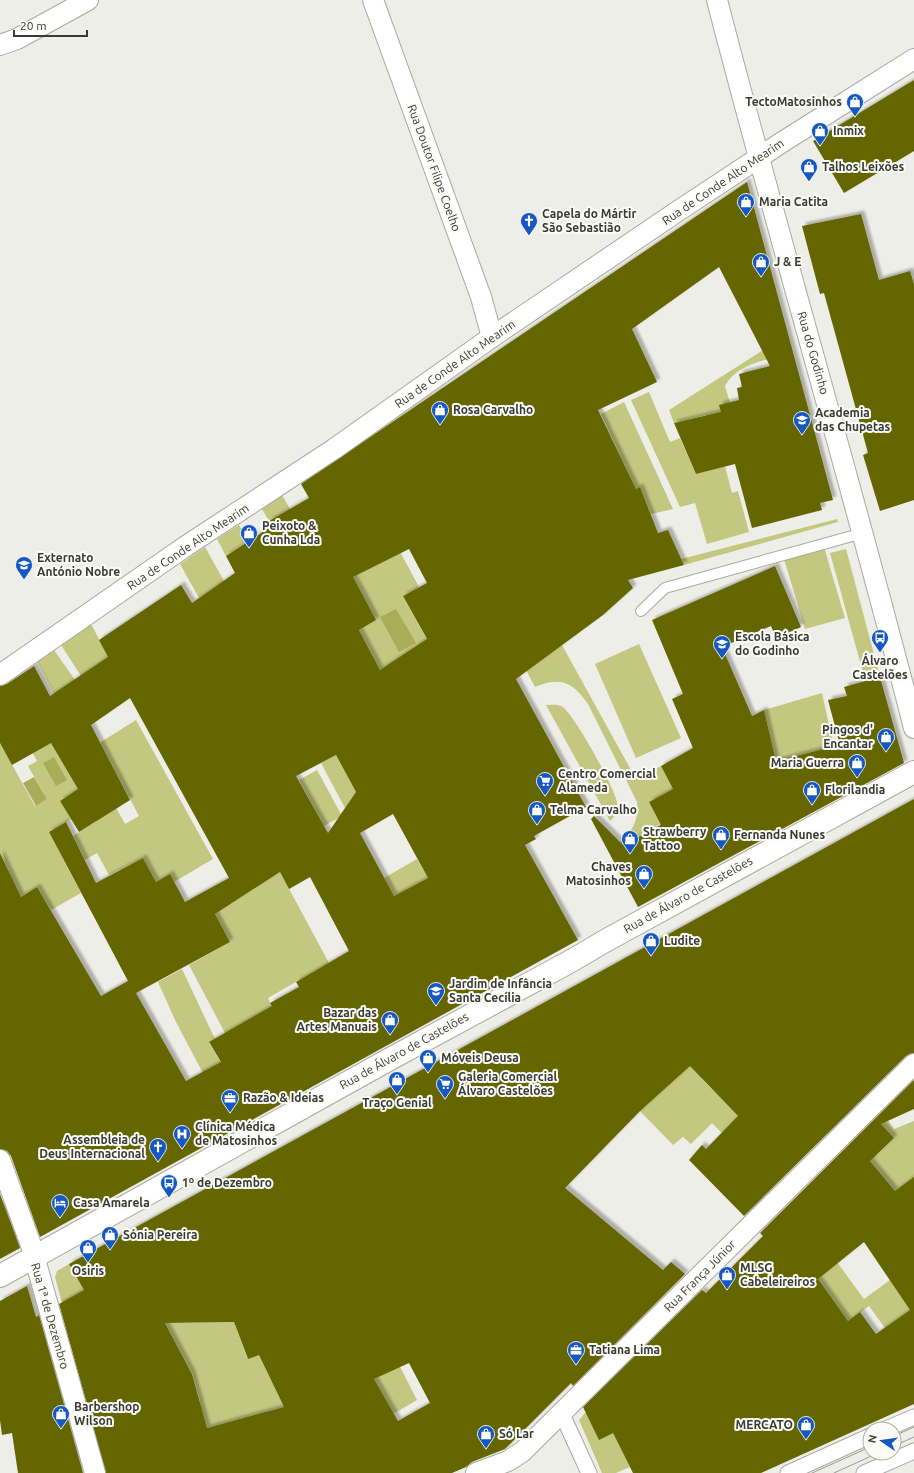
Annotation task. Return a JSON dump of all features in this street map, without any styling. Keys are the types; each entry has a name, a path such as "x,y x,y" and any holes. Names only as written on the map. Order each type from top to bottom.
{"street":[{"path":"0,45 17,39 88,0"},
{"name":"Rua Doutor Filipe Coelho","path":"373,0 481,297 492,337"},
{"name":"Rua do Godinho","path":"717,0 758,158 863,533 914,728"},
{"name":"Rua de Conde Alto Mearim","path":"0,675 186,546 334,449 492,337 758,158 914,59"},
{"name":"Rua de Álvaro de Castelões","path":"0,1276 33,1256 914,772"},
{"name":"Rua França Júnior","path":"476,1473 508,1461 522,1452 914,1064"},
{"name":"Rua 1ª de Dezembro","path":"0,1160 8,1178 33,1256 95,1473"},
{"path":"562,1414 589,1473"},
{"path":"902,1422 914,1417"},
{"path":"788,1473 862,1440"},
{"path":"864,1473 914,1451"}],"lane":[{"path":"641,611 665,588 863,533"}],"shaded area":[{"path":"787,335 793,353 764,360 746,367 731,378 725,386 730,403 746,405 711,437 706,415 674,423 669,410"},
{"path":"649,392 670,442 680,438 696,474 725,466 732,493 738,491 749,532 707,544 695,503 680,507 631,400"},
{"path":"624,402 673,509 651,514 640,487 636,489 601,414"},
{"path":"282,495 290,509 269,521 262,509"},
{"path":"837,519 838,522 684,565 681,559"},
{"path":"239,525 248,541 226,556 217,539"},
{"path":"391,535 419,587 403,596 445,673 403,669 397,658 387,681 380,669 357,682 350,668 373,656 359,630 376,620 369,607 363,610 349,570"},
{"path":"205,547 224,581 199,598 180,564"},
{"path":"824,547 845,618 805,629 784,559"},
{"path":"846,549 879,673 864,676 830,553"},
{"path":"396,609 416,643 399,652 380,617"},
{"path":"91,624 125,688 81,676 61,645"},
{"path":"639,644 681,738 636,758 595,664"},
{"path":"562,645 636,779 661,766 673,789 649,802 660,823 623,845 620,842 632,829 636,819 637,802 588,704 577,691 566,683 552,682 535,687 526,670"},
{"path":"54,650 75,680 78,789 60,801 71,819 49,832 81,893 51,910 37,887 0,910 0,876 9,871 0,853 0,743 35,806 47,799 28,766 37,761 28,745 62,709 37,661"},
{"path":"822,693 834,747 776,761 764,710"},
{"path":"546,705 559,705 567,711 575,721 593,751 615,794 617,802 616,813 610,821"},
{"path":"136,720 213,859 174,882 170,874 156,882 143,858 109,875 97,853 85,860 73,836 97,821 89,758 125,824 139,816 101,744 101,742"},
{"path":"336,755 356,792 345,808 321,763"},
{"path":"54,757 67,780 56,786 43,763"},
{"path":"317,770 342,816 324,826 299,780"},
{"path":"34,777 47,799 36,806 23,783"},
{"path":"417,859 428,878 394,896 384,878"},
{"path":"280,872 329,963 268,998 279,1021 276,1024 310,1088 308,1089 225,1033 189,965 230,942 215,914"},
{"path":"182,969 215,1039 209,1043 226,1071 205,1077 176,1022 158,982"},
{"path":"707,1050 702,1079 742,1120 726,1137 712,1123 691,1144 683,1137 673,1145 640,1111"},
{"path":"885,1116 894,1129 914,1121 914,1178 895,1191 856,1144 862,1138 877,1155 894,1138 879,1122"},
{"path":"826,1247 864,1299 890,1280 910,1310 885,1328 869,1306 848,1321 811,1288"},
{"path":"69,1264 84,1290 62,1303 55,1277 57,1271"},
{"path":"234,1322 247,1358 259,1355 284,1407 181,1435 200,1401 192,1373 165,1323"},
{"path":"394,1355 417,1400 393,1414 374,1379"},
{"path":"586,1412 613,1433 630,1467 616,1473 602,1473 579,1420"}],"building":[{"path":"914,80 914,151 844,193 813,141"},
{"path":"747,182 833,500 820,503 822,510 752,528 735,464 696,474 674,423 721,412 719,405 739,400 737,388 742,387 739,374 770,366 719,267 632,329 657,382 598,410 636,489 640,487 658,533 668,530 684,565 628,580 633,588 603,615 516,679 586,807 534,836 536,839 525,845 578,940 40,1237 11,1156 7,1151 0,1149 0,853 21,897 37,887 101,996 128,981 49,832 66,822 96,883 143,858 156,882 170,874 185,902 229,878 130,698 91,725 130,800 79,832 60,801 78,789 51,743 12,765 0,743 0,686 7,684 34,666 50,696 108,657 99,640 181,585 192,603 235,573 226,556 272,526 269,521 309,498 301,484","holes":["409,549 427,583 403,596 427,639 380,670 359,630 376,620 353,577","336,755 356,792 328,833 296,776","393,814 428,878 394,896 360,833","280,872 289,889 310,877 349,951 296,982 299,987 270,1003 272,1006 209,1042 221,1062 186,1081 136,993 230,942 215,914"]},
{"path":"861,214 879,280 910,271 914,284 914,500 880,511 863,455 868,453 824,293 820,294 802,226"},
{"path":"775,566 801,627 776,638 771,626 722,647 752,716 764,710 776,761 840,745 828,700 847,696 844,687 880,677 904,763 638,907 591,819 594,816 623,845 661,825 649,802 673,789 661,766 693,748 672,699 683,694 652,620"},
{"path":"914,799 914,1053 906,1056 744,1216 689,1160 702,1145 706,1149 738,1116 690,1066 639,1112 565,1188 663,1270 671,1262 685,1274 573,1386 571,1383 505,1449 472,1462 466,1467 452,1473 106,1473 59,1304 84,1290 69,1264","holes":["234,1322 248,1359 259,1355 284,1407 207,1428 192,1374 165,1323","409,1363 430,1403 398,1421 374,1379"]},
{"path":"914,1080 914,1109 881,1124 894,1138 870,1161 895,1191 914,1177 914,1404 876,1421 862,1421 862,1427 761,1473 633,1473 613,1433 599,1440 583,1407 702,1290 706,1293 763,1236 760,1233","holes":["864,1242 910,1310 876,1334 860,1312 848,1321 818,1279"]},
{"path":"0,1194 20,1248 0,1259"},
{"path":"27,1286 36,1317 39,1315 83,1473 18,1473 12,1433 2,1435 0,1420 0,1301"}],"tram line":[{"path":"902,1432 914,1427"},
{"path":"902,1442 914,1437"},
{"path":"812,1473 862,1451"},
{"path":"834,1473 862,1460"}],"place":[{"name":"TectoMatosinhos","path":"855,117"},
{"name":"Inmix","path":"820,146"},
{"name":"Talhos Leixões","path":"809,182"},
{"name":"Maria Catita","path":"746,217"},
{"name":"Capela do Mártir São Sebastião","path":"529,236"},
{"name":"J & E","path":"761,277"},
{"name":"Rosa Carvalho","path":"440,425"},
{"name":"Academia das Chupetas","path":"802,435"},
{"name":"Peixoto & Cunha Lda","path":"249,548"},
{"name":"Externato António Nobre","path":"24,580"},
{"name":"Álvaro Castelões","path":"880,653"},
{"name":"Escola Básica do Godinho","path":"722,659"},
{"name":"Pingos d' Encantar","path":"886,752"},
{"name":"Maria Guerra","path":"857,778"},
{"name":"Centro Comercial Alameda","path":"545,796"},
{"name":"Florilandia","path":"812,805"},
{"name":"Telma Carvalho","path":"537,825"},
{"name":"Fernanda Nunes","path":"721,850"},
{"name":"Strawberry Tattoo","path":"630,854"},
{"name":"Chaves Matosinhos","path":"644,889"},
{"name":"Ludite","path":"651,956"},
{"name":"Jardim de Infância Santa Cecília","path":"436,1006"},
{"name":"Bazar das Artes Manuais","path":"390,1035"},
{"name":"Móveis Deusa","path":"428,1073"},
{"name":"Traço Genial","path":"397,1095"},
{"name":"Galeria Comercial Álvaro Castelões","path":"445,1099"},
{"name":"Razão & Ideias","path":"230,1113"},
{"name":"Clínica Médica de Matosinhos","path":"182,1149"},
{"name":"Assembleia de Deus Internacional","path":"158,1162"},
{"name":"1º de Dezembro","path":"169,1198"},
{"name":"Casa Amarela","path":"60,1218"},
{"name":"Sónia Pereira","path":"110,1250"},
{"name":"Osiris","path":"88,1263"},
{"name":"MLSG Cabeleireiros","path":"727,1290"},
{"name":"Tatiana Lima","path":"576,1365"},
{"name":"Barbershop Wilson","path":"61,1429"},
{"name":"MERCATO","path":"806,1440"},
{"name":"Só Lar","path":"486,1449"}]}
